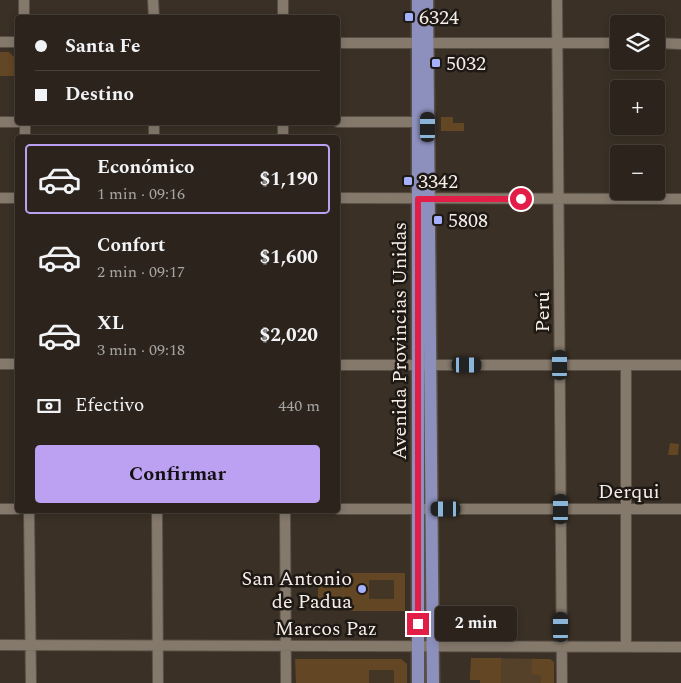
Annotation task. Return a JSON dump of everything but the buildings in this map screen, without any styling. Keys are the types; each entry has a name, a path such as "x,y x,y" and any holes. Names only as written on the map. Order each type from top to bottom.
{"main road":[{"name":"Avenida Provincias Unidas","path":"418,0 422,43 424,365 431,509 433,683"},
{"name":"Avenida Provincias Unidas","path":"423,199 418,122 422,43 427,0"},
{"name":"Avenida Provincias Unidas","path":"418,683 418,509 424,365"}],"street":[{"path":"24,0 24,15"},
{"path":"153,0 154,15"},
{"path":"283,0 283,15"},
{"name":"Perú","path":"557,0 562,683"},
{"path":"0,42 15,42"},
{"path":"340,43 610,43"},
{"path":"665,44 681,44"},
{"path":"0,122 15,122"},
{"path":"340,122 418,122"},
{"path":"0,198 15,198"},
{"path":"340,198 681,199"},
{"path":"0,364 15,364"},
{"path":"340,365 681,365"},
{"path":"626,365 626,647"},
{"path":"0,508 15,509"},
{"name":"Derqui","path":"340,509 681,509"},
{"path":"30,513 31,683"},
{"path":"157,513 158,683"},
{"path":"285,513 286,683"},
{"name":"Marcos Paz","path":"0,645 681,647"}],"shaded area":[{"name":"San Antonio de Padua","path":"350,573 405,573 405,611 350,599"},
{"path":"471,658 550,659 554,662 554,683 480,683 480,680 470,680"},
{"path":"334,659 401,659 407,664 407,683 334,683"}],"place":[{"name":"6324","path":"409,17"},
{"name":"5032","path":"436,63"},
{"name":"3342","path":"408,181"},
{"name":"5808","path":"438,220"},
{"name":"San Antonio de Padua","path":"362,589"}],"route":[{"path":"418,624 418,199 521,199"}]}
